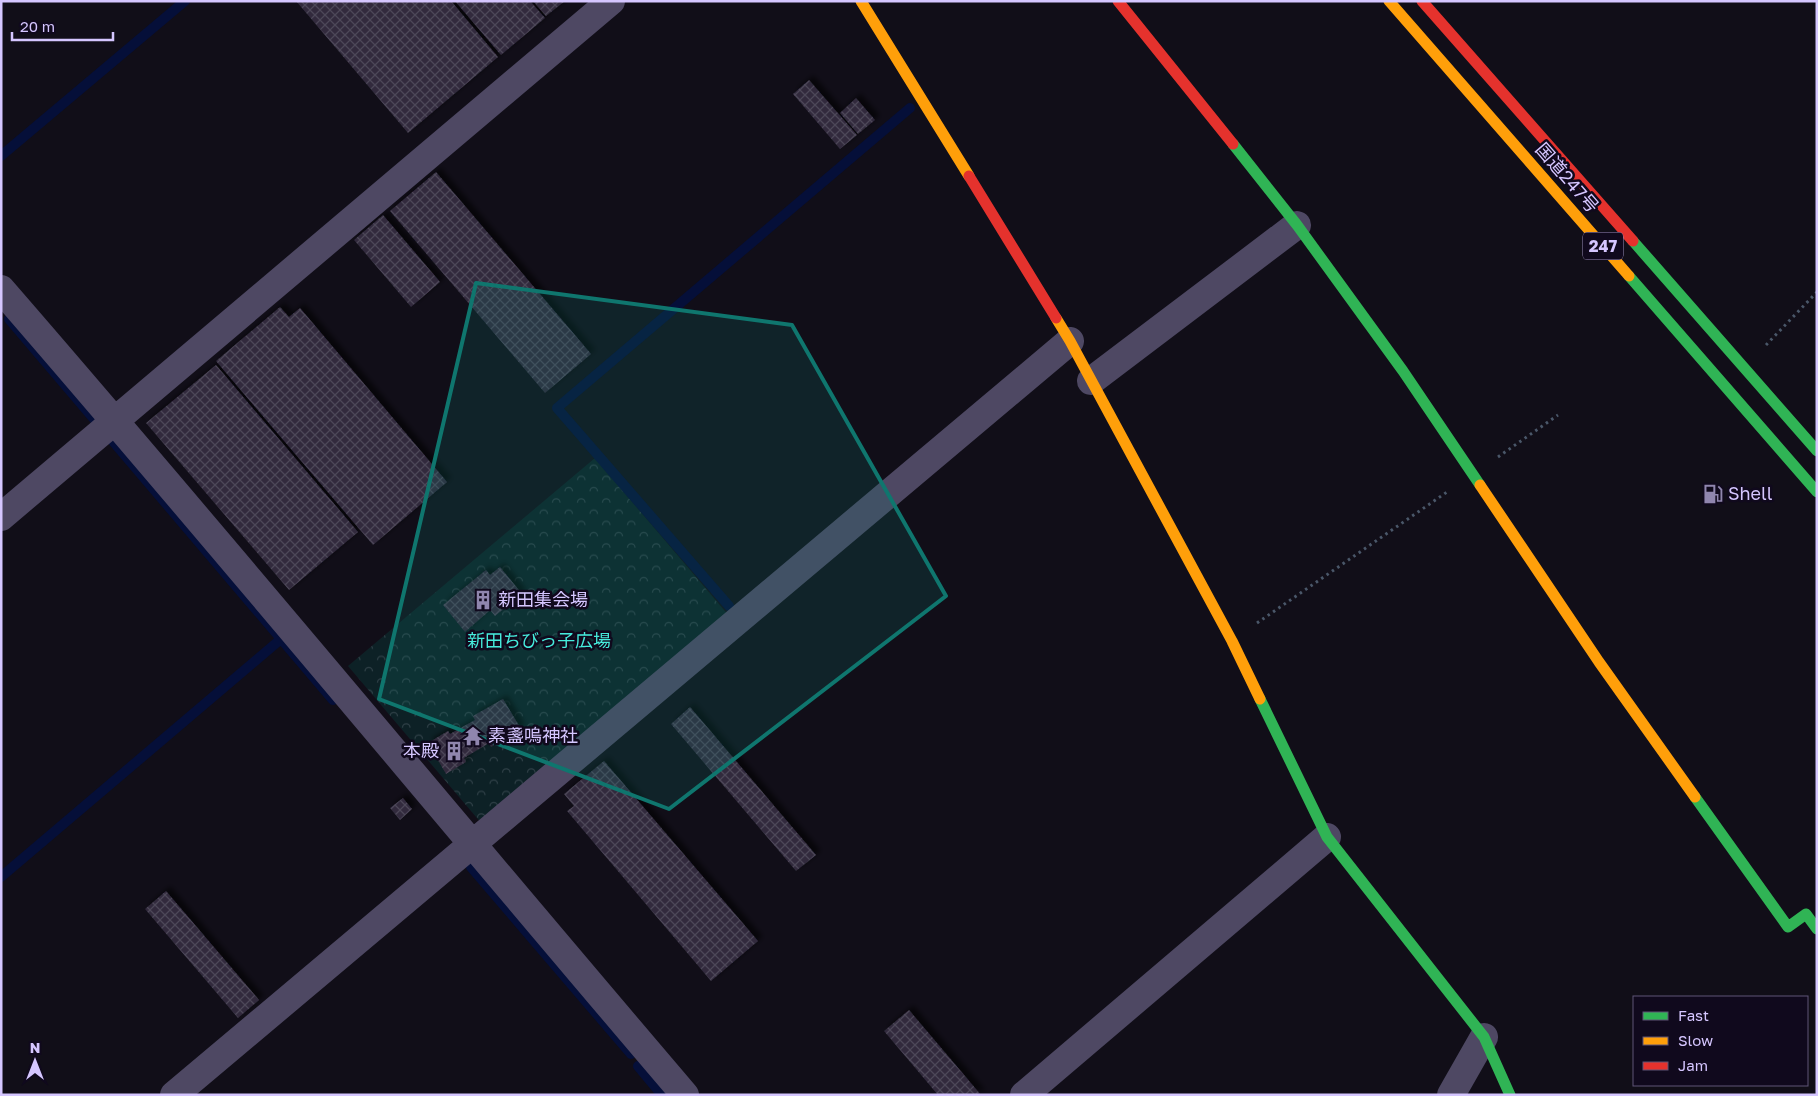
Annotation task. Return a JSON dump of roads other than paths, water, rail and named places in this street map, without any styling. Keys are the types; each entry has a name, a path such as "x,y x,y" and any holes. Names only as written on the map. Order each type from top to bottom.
{"main road":[{"path":"861,1 1070,341 1232,640 1327,837 1484,1037 1510,1095"},
{"path":"1118,1 1297,225 1403,371 1599,662 1788,927 1813,916"},
{"name":"国道247号","path":"1389,1 1817,492"},
{"name":"国道247号","path":"1422,1 1817,451"}],"street":[{"path":"1,517 116,422 611,1"},
{"path":"1091,381 1297,225"},
{"path":"1,289 116,422 685,1095"},
{"path":"174,1095 1070,341"},
{"path":"1024,1095 1327,837"},
{"path":"1451,1095 1484,1037"}],"waterway":[{"path":"1,156 185,1"},
{"path":"729,606 557,408 910,108"},
{"path":"9,319 333,700"},
{"path":"1,877 281,639"},
{"path":"471,867 631,1054"},
{"path":"638,1066 662,1095"}],"place":[{"name":"Shell","path":"1713,494"},
{"name":"新田集会場","path":"483,600"},
{"name":"素盞嗚神社","path":"473,736"},
{"name":"本殿","path":"454,751"}],"park label":[{"name":"新田ちびっ子広場","path":"539,641"}]}
